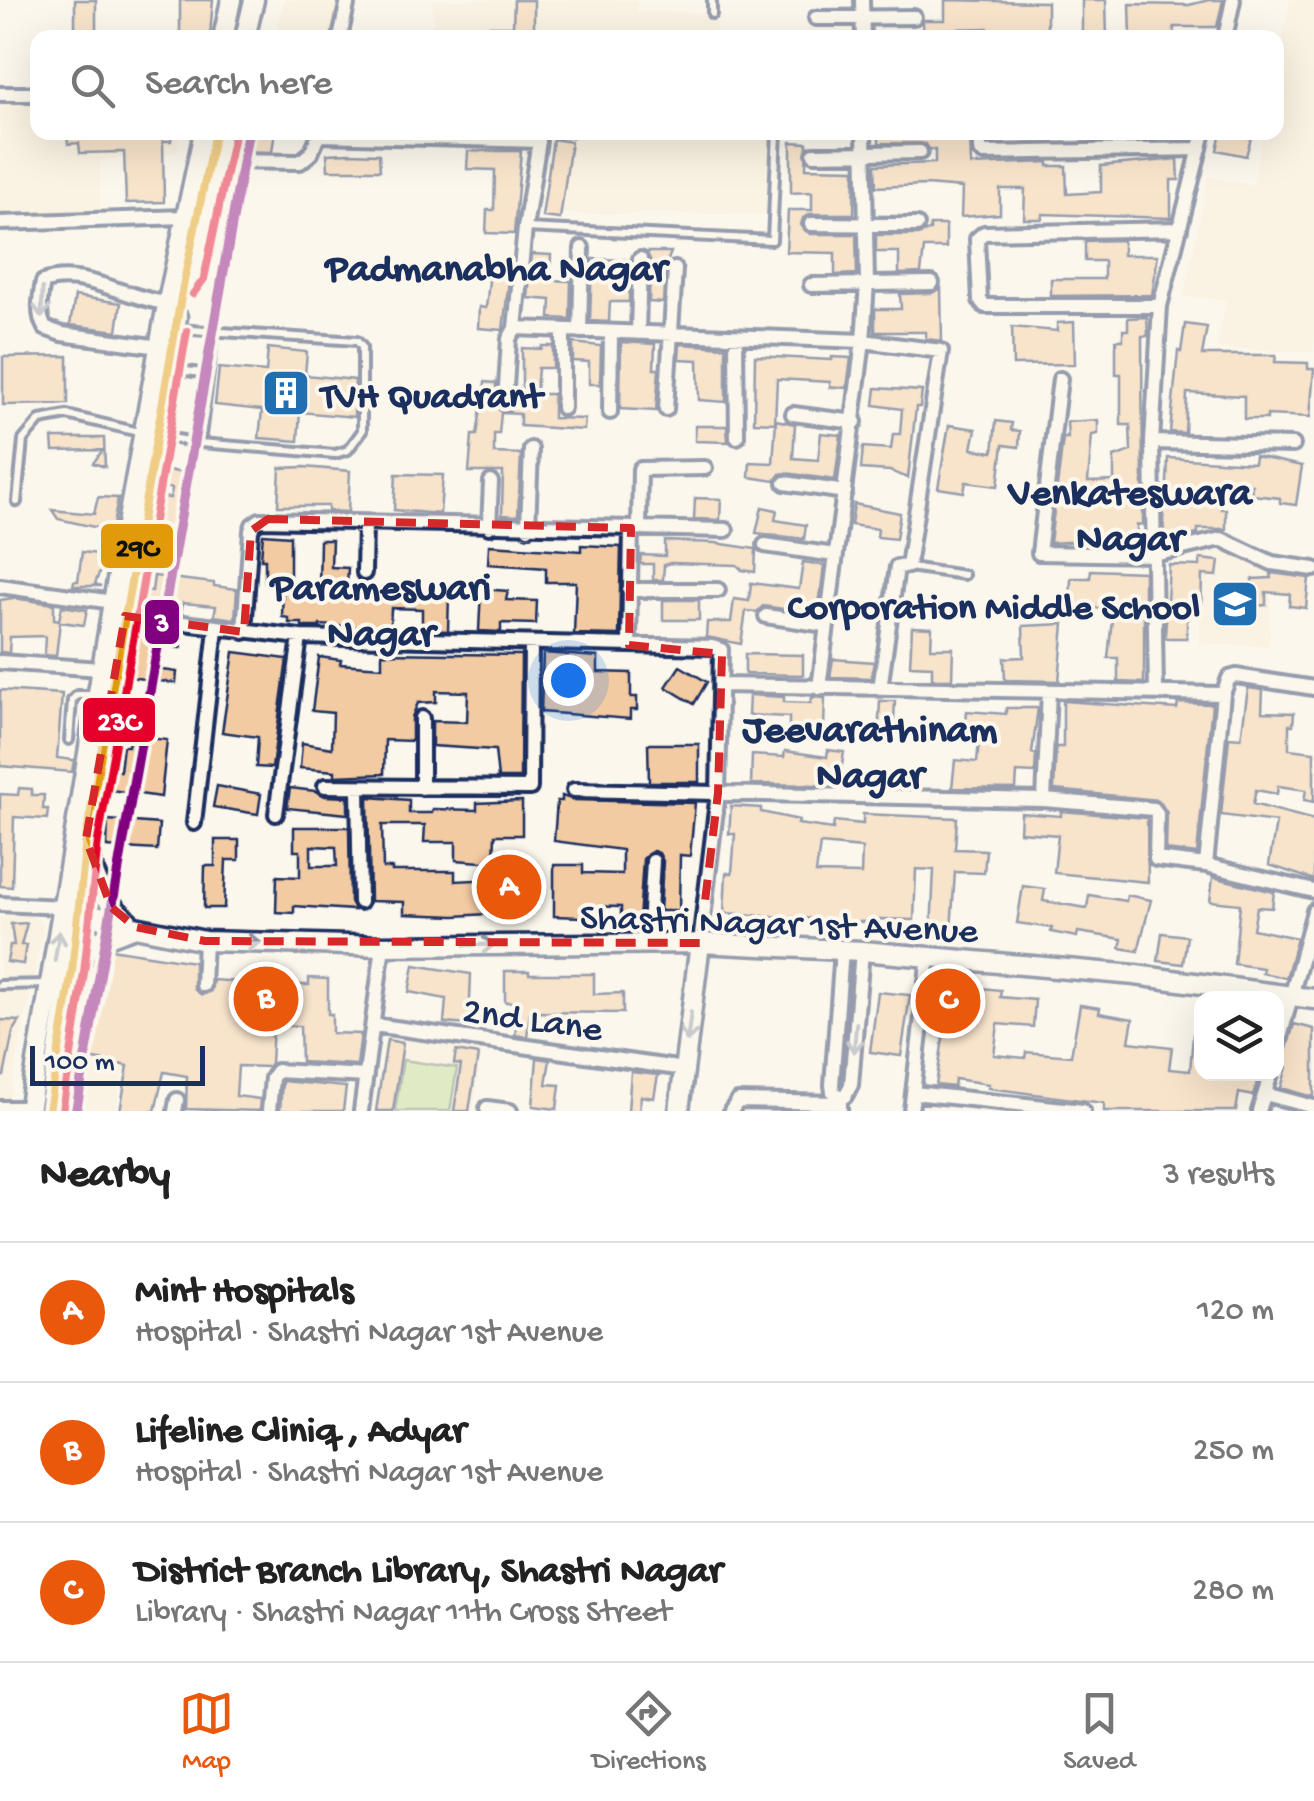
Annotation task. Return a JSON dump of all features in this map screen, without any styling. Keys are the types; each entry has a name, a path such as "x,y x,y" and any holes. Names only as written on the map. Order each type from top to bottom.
{"main road":[{"path":"225,30 231,0"},
{"path":"238,30 244,0"},
{"path":"247,30 254,0"},
{"path":"152,435 160,347 202,140"},
{"path":"72,971 94,942 135,927 112,907 98,886 86,839 119,609 184,278 216,140"},
{"path":"184,278 192,275 217,140"},
{"path":"48,1111 72,971 71,908 97,695 119,609"},
{"path":"29,1109 50,984 71,908"},
{"name":"Shastri Nagar 1st Avenue","path":"71,908 135,927 205,941 382,946 700,943 862,951 1135,975 1314,998"},
{"path":"679,1111 700,943"}],"street":[{"path":"342,30 348,0"},
{"path":"862,0 862,30"},
{"path":"1226,30 1232,0"},
{"path":"816,18 914,17"},
{"path":"0,94 30,94"},
{"path":"214,162 300,162 312,153 317,140"},
{"path":"505,403 510,339 540,140"},
{"path":"819,688 863,342 867,284 864,140"},
{"path":"981,140 982,152 1200,149"},
{"path":"1156,691 1152,442 1160,306 1202,140"},
{"path":"814,154 920,152"},
{"path":"0,223 185,217"},
{"path":"810,224 917,225"},
{"path":"1160,306 990,308 980,300 978,236 1180,229"},
{"path":"580,331 582,248"},
{"path":"638,333 640,259"},
{"path":"666,408 674,269"},
{"path":"160,347 62,334 45,328 39,315 43,282 67,278 124,291 150,302 168,303"},
{"path":"811,285 932,283"},
{"path":"514,328 863,342 937,349 942,355 908,567 897,568 880,689"},
{"path":"562,408 563,330"},
{"path":"610,412 611,332"},
{"path":"736,338 737,437"},
{"path":"1060,379 1039,553 1154,554 1221,539 1272,563 1314,570"},
{"path":"793,414 854,422"},
{"path":"1152,442 1294,446"},
{"path":"528,528 531,449"},
{"path":"629,645 629,590 640,469 705,468"},
{"path":"489,527 491,482"},
{"path":"785,483 845,492"},
{"path":"244,632 255,522 726,530"},
{"path":"364,574 366,523"},
{"path":"765,545 835,555"},
{"path":"0,586 216,629 300,637 717,648 722,654 718,793 700,943"},
{"path":"629,590 718,590"},
{"path":"766,616 825,625"},
{"path":"194,823 216,629"},
{"path":"276,814 300,637"},
{"path":"325,786 530,788 531,643"},
{"path":"0,662 101,669"},
{"path":"1206,866 1223,694 1231,677 1314,688"},
{"path":"722,685 1223,694"},
{"path":"1044,800 1049,691"},
{"path":"422,718 422,788"},
{"path":"358,787 360,902"},
{"path":"574,790 1044,800 1156,810 1156,859 1314,890"},
{"path":"648,943 653,861"},
{"path":"0,904 71,908"},
{"path":"1284,1026 1314,911"},
{"path":"204,985 205,941"},
{"path":"361,1111 382,946"},
{"path":"840,1104 832,1085 842,950"},
{"path":"840,1104 850,1085 862,951"},
{"path":"912,1111 929,956"},
{"name":"2nd Lane","path":"374,1025 684,1069"},
{"path":"269,1111 272,1078 277,1071 366,1076"},
{"path":"1259,1111 1269,1081"},
{"path":"914,1093 1083,1111"},
{"path":"1265,1094 1314,1107"},
{"path":"731,1111 738,1101 840,1104"},
{"path":"0,1108 29,1109"},
{"path":"487,1108 510,1111"}],"lane":[{"path":"712,0 712,14"},
{"path":"525,228 772,240 777,140"},
{"path":"17,502 23,440 40,420 68,415 200,443 335,454 348,450 362,431 361,343 176,329"},
{"path":"200,443 214,332"},
{"path":"169,369 209,374"},
{"path":"908,567 964,575"},
{"path":"69,740 72,700 97,695"},
{"path":"0,985 50,984"}],"highlighted area":[{"path":"268,519 631,528 629,645 722,654 718,793 700,943 205,941 135,927 111,907 86,839 125,616 244,632 251,531"}],"shaded area":[{"path":"284,0 351,0 344,30 276,30"},
{"path":"433,0 637,0 637,12 716,13 716,30 433,30"},
{"path":"1290,0 1314,0 1314,352 1217,348 1226,300 1184,297 1208,177 1253,185 1262,140 1284,140 1284,31"},
{"path":"0,98 30,98 30,140 179,140 177,152 100,161 100,214 0,219"},
{"path":"552,140 780,140 777,214 547,214"},
{"name":"Corporation Middle School","path":"1230,551 1272,565 1269,646 1199,644 1202,552"},
{"path":"30,915 44,925 7,1111 0,1111 0,916"},
{"path":"386,1032 482,1047 473,1111 374,1111"},
{"path":"71,1054 124,1065 115,1111 60,1111"}],"green space":[{"path":"403,1060 457,1068 450,1111 395,1111"}],"building":[{"path":"75,0 96,0 96,30 75,30"},
{"path":"180,0 213,0 210,30 180,30"},
{"path":"514,0 534,0 534,30 485,30 485,26 513,26"},
{"path":"945,0 1047,2 1047,30 923,30 923,20 945,20"},
{"path":"1082,0 1106,0 1107,30 1082,30"},
{"path":"1223,0 1217,27 1131,30 1130,4 1189,5"},
{"path":"68,140 171,140 163,141 164,202 126,203 124,152 80,153 79,143 68,144"},
{"path":"233,140 274,140 272,152 231,151"},
{"path":"553,140 571,142 560,219 542,217"},
{"path":"970,140 971,165 1048,162 1048,166 1066,166 1067,194 1101,192 1101,166 1178,159 1179,180 1171,180 1171,218 1042,214 1042,219 1024,219 1025,189 1000,189 1000,214 961,217 962,188 876,187 875,165 935,163 935,150 926,144 879,143"},
{"path":"1219,140 1250,140 1246,156 1217,150"},
{"path":"791,142 807,143 806,168 855,169 854,214 810,214 801,225 810,234 856,234 857,274 835,275 835,253 786,252 788,210 812,210 812,192 791,193"},
{"path":"468,151 521,151 514,234 486,233 487,210 494,210 495,170 467,169"},
{"path":"327,154 379,154 380,170 328,170"},
{"path":"930,225 946,225 946,248 924,248 921,273 899,274 899,252 876,252 876,235 918,235 930,230"},
{"path":"1123,240 1123,255 1158,255 1152,295 1051,296 1051,279 1104,279 1104,261 1085,261 1085,241"},
{"path":"646,252 671,252 665,268 663,303 649,302 650,259"},
{"path":"532,254 551,255 550,280 571,281 570,319 550,318 551,300 528,298"},
{"path":"592,259 630,260 629,302 610,302 609,322 590,321"},
{"path":"491,262 511,264 503,330 478,328 479,307 486,308"},
{"path":"941,288 942,341 926,339 926,332 875,332 875,309 901,309 900,294 932,293"},
{"path":"75,296 121,303 117,331 70,325"},
{"path":"1147,317 1148,336 1142,336 1143,491 1138,491 1143,524 1137,525 1137,543 1113,544 1113,539 1050,543 1063,438 1068,438 1067,422 1098,420 1098,434 1092,435 1088,482 1114,481 1114,457 1131,451 1130,425 1121,425 1116,340 1123,340 1128,318"},
{"path":"1074,322 1075,364 1013,365 1012,327 1057,331 1057,323"},
{"path":"1185,324 1207,327 1202,355 1276,355 1275,362 1308,363 1308,369 1314,369 1310,417 1267,415 1267,419 1244,419 1244,396 1187,393 1185,433 1170,432 1178,351 1181,352"},
{"path":"621,342 655,344 654,369 659,369 656,411 620,409"},
{"path":"573,343 601,346 600,384 589,384 589,362 573,361"},
{"path":"680,344 726,347 726,402 699,400 698,360 679,359"},
{"path":"553,346 553,368 538,368 536,394 553,394 553,418 585,419 584,430 520,426 520,414 501,413 499,434 494,434 494,453 521,454 518,516 502,515 503,472 469,472 472,435 477,435 485,382 496,383 496,407 503,413 510,411 517,393 522,393 522,348"},
{"name":"TVH Quadrant","path":"268,348 307,352 305,375 355,380 354,417 300,412 298,441 259,438 262,410 215,405 219,368 266,372"},
{"path":"68,356 68,404 3,405 3,357"},
{"path":"755,356 851,358 847,388 830,387 830,382 777,379 775,423 754,422"},
{"path":"876,388 922,391 920,407 916,407 908,478 890,471 861,469 863,447 891,449 893,434 900,434 902,409 874,405"},
{"path":"776,420 795,424 793,458 818,460 821,433 841,435 835,480 786,473 775,481 749,477 750,462 773,463"},
{"path":"996,421 1012,423 1011,430 1020,431 1019,447 1003,445 998,486 966,482 964,492 938,488 949,425 976,429 972,449 993,452"},
{"path":"695,426 727,426 728,442 695,441"},
{"path":"52,438 104,438 105,467 93,463 103,450 53,451"},
{"path":"1255,456 1302,466 1296,505 1280,503 1280,498 1251,495 1252,485 1222,485 1221,509 1226,509 1226,529 1198,529 1198,534 1164,542 1168,458 1254,463"},
{"path":"280,468 350,471 348,512 328,511 328,506 278,506"},
{"path":"169,470 185,474 170,546 152,543 157,508 161,509 163,497 170,498 172,489 165,487"},
{"path":"396,474 443,475 440,514 394,510"},
{"path":"98,497 118,498 112,531 58,519 52,510 94,514"},
{"path":"695,498 721,499 720,520 694,519"},
{"path":"854,504 900,513 896,539 877,537 878,529 851,525"},
{"path":"762,507 777,510 775,520 806,525 804,539 756,533"},
{"path":"263,534 290,536 290,583 265,582 265,559 261,559"},
{"path":"320,540 332,540 331,567 348,568 347,587 449,594 448,631 422,630 422,609 391,608 390,629 302,627 302,623 289,623 289,618 282,617 283,585 319,588"},
{"path":"665,541 756,549 755,572 737,565 670,563 664,565 663,580 653,580 653,564 640,564 641,555 665,556"},
{"path":"489,545 581,551 581,545 621,547 619,635 574,634 576,582 546,582 546,568 488,564"},
{"path":"82,552 106,555 95,584 101,586 73,586 78,581"},
{"path":"1200,559 1219,561 1217,576 1202,575 1201,612 1187,612 1187,638 1165,638 1169,565 1200,566"},
{"path":"803,562 824,565 818,614 763,606 757,612 746,611 741,644 706,637 707,622 731,622 734,599 749,601 751,583 799,589"},
{"path":"1091,570 1144,572 1144,683 1118,682 1118,658 1108,658 1113,609 1070,607 1071,578 1090,578"},
{"path":"1271,573 1309,578 1306,608 1289,606 1290,594 1266,592 1266,605 1253,606 1252,579 1271,578"},
{"path":"154,576 237,589 235,619 214,616 216,606 183,603 181,613 144,608 146,590 152,591"},
{"path":"481,589 508,591 506,600 537,601 536,624 501,623 501,632 479,631"},
{"path":"0,600 54,604 54,619 59,620 62,606 87,610 84,625 60,622 56,656 44,655 45,636 10,637 9,653 0,652"},
{"path":"663,600 699,600 699,620 663,620"},
{"path":"1064,624 1059,681 1005,680 1004,658 1024,657 1023,626"},
{"path":"136,627 183,634 181,648 154,644 150,668 177,672 176,683 128,677"},
{"path":"912,627 932,628 931,648 953,648 952,679 932,679 932,666 910,665"},
{"path":"234,652 287,659 272,768 256,767 258,737 222,732"},
{"path":"382,653 521,655 520,778 498,778 495,750 432,746 432,721 467,722 468,692 436,691 436,702 418,703 412,717 412,741 385,740 384,774 335,776 335,771 300,768 302,743 332,748 333,713 312,711 319,657 341,660 340,664 382,667"},
{"path":"543,653 598,657 598,672 631,673 631,697 637,697 637,710 630,710 630,719 541,712"},
{"path":"745,654 803,655 803,675 745,674"},
{"path":"833,659 874,662 871,678 830,677"},
{"path":"680,666 707,682 694,704 666,687"},
{"path":"1248,688 1263,690 1262,712 1294,713 1293,725 1289,725 1289,749 1314,752 1314,802 1304,800 1306,790 1278,786 1277,794 1256,790 1253,804 1314,820 1314,880 1269,865 1276,822 1221,815 1229,737 1241,738"},
{"path":"0,690 62,694 57,758 74,760 72,772 0,766"},
{"path":"749,695 784,697 784,702 811,703 812,697 825,698 824,727 805,726 805,731 789,731 789,717 748,715"},
{"path":"880,701 895,701 893,738 878,737"},
{"path":"1063,701 1177,709 1178,703 1212,704 1197,854 1166,850 1167,813 1158,800 1054,790 1056,747 1063,747"},
{"path":"1006,708 1038,708 1032,753 1036,754 1035,773 1017,772 1016,789 952,788 955,760 977,762 979,741 964,740 967,711 1006,714"},
{"path":"130,736 167,740 161,797 111,790 114,770 120,771 123,746 128,746"},
{"path":"648,744 699,744 699,782 649,782"},
{"path":"828,750 844,752 839,784 820,780 819,785 751,784 752,755 784,757 785,751 827,757"},
{"path":"217,786 261,794 258,814 213,807"},
{"path":"19,788 32,789 32,795 44,795 47,819 14,817 12,887 0,886 0,794 18,795"},
{"path":"290,788 348,797 348,814 287,808"},
{"path":"562,796 574,800 695,803 690,856 680,855 679,911 660,911 663,861 653,851 643,859 639,921 621,921 621,907 582,906 582,917 554,916 554,865 583,865 583,873 622,874 622,850 554,841 557,801 562,801"},
{"path":"368,797 409,800 409,813 477,810 477,803 522,801 522,835 495,835 494,863 456,860 456,842 424,842 425,825 382,825 383,868 455,871 455,881 517,878 517,896 486,897 487,914 455,916 404,914 404,902 370,901"},
{"path":"731,806 761,808 761,812 799,820 798,824 833,829 834,821 863,824 863,814 957,818 955,849 986,850 984,873 955,872 951,931 931,930 934,870 916,869 914,920 880,919 879,923 724,913 726,873 732,873 735,834 729,834","holes":["820,844 862,848 861,874 816,873"]},
{"path":"1061,811 1147,818 1148,882 1054,873 1058,835 1020,832 1021,813 1061,816"},
{"path":"108,820 159,824 157,850 107,847"},
{"path":"294,827 349,827 350,902 354,910 294,906 294,913 276,912 277,876 300,877 300,851 294,851","holes":["311,846 336,847 337,866 311,866"]},
{"path":"215,840 239,840 239,860 226,860 224,908 204,908 205,866 215,866"},
{"path":"1213,877 1274,892 1272,908 1257,907 1253,929 1297,938 1286,978 1262,973 1263,968 1234,964 1240,904 1210,901"},
{"path":"1023,886 1045,889 1043,901 1087,908 1089,895 1126,901 1127,895 1151,900 1138,951 1120,948 1122,939 1078,932 1077,937 1051,932 1052,928 1017,923"},
{"path":"27,923 21,945 26,945 23,964 7,962 10,945 14,945 11,924"},
{"path":"1162,933 1187,936 1183,964 1158,961"},
{"path":"111,949 194,962 194,989 202,995 211,991 213,980 256,983 256,976 275,976 274,985 309,985 309,978 328,979 332,1033 361,1034 357,1065 301,1062 300,1026 273,1026 268,1067 238,1066 236,1096 260,1099 259,1111 186,1109 187,1076 164,1072 155,1111 120,1111 128,1066 71,1054 85,973 102,953"},
{"path":"414,965 471,974 469,1025 444,1023 446,999 409,992"},
{"path":"505,971 594,974 594,994 623,993 623,1013 530,1012 527,1037 515,1035 519,1002 505,1002"},
{"path":"937,978 972,982 971,987 1001,990 1000,997 1035,1000 1033,1027 998,1024 994,1055 1025,1058 1026,1052 1071,1056 1080,1005 1133,1019 1129,1042 1172,1047 1169,1069 1190,1071 1194,1035 1194,1081 1258,1081 1253,1096 1239,1093 1236,1111 1104,1111 1104,1103 988,1088 989,1084 955,1079 954,1087 936,1085 944,1032 932,1031"},
{"path":"878,992 910,995 901,1056 870,1052"},
{"path":"0,1020 20,1021 13,1032 4,1076 0,1076"},
{"path":"1294,1024 1314,1029 1314,1097 1281,1088 1287,1067 1285,1056"},
{"path":"387,1040 403,1043 393,1111 376,1111"},
{"path":"456,1051 478,1055 469,1111 454,1111 461,1065 454,1064"},
{"path":"537,1058 550,1060 546,1084 560,1085 557,1109 533,1106"},
{"path":"631,1072 658,1075 654,1098 641,1096 639,1111 628,1111"},
{"path":"282,1081 346,1087 343,1111 280,1111"}],"metro line":[{"name":"3","path":"76,1111 247,140"}],"transit line":[{"name":"29C","path":"49,1111 72,971 86,839 183,286 213,140"},
{"name":"23C","path":"193,294 204,279 233,140"},
{"name":"23C","path":"62,1111 84,973 98,841 187,331"}],"place":[{"name":"TVH Quadrant","path":"286,393"},
{"name":"Corporation Middle School","path":"1235,604"},
{"name":"Mint Hospitals","path":"509,887"},
{"name":"Lifeline Cliniq , Adyar","path":"266,999"},
{"name":"District Branch Library, Shastri Nagar","path":"948,1001"}],"district":[{"name":"Padmanabha Nagar","path":"496,265"},
{"name":"Venkateswara Nagar","path":"1130,512"},
{"name":"Parameswari Nagar","path":"381,607"},
{"name":"Jeevarathinam Nagar","path":"870,749"}]}
